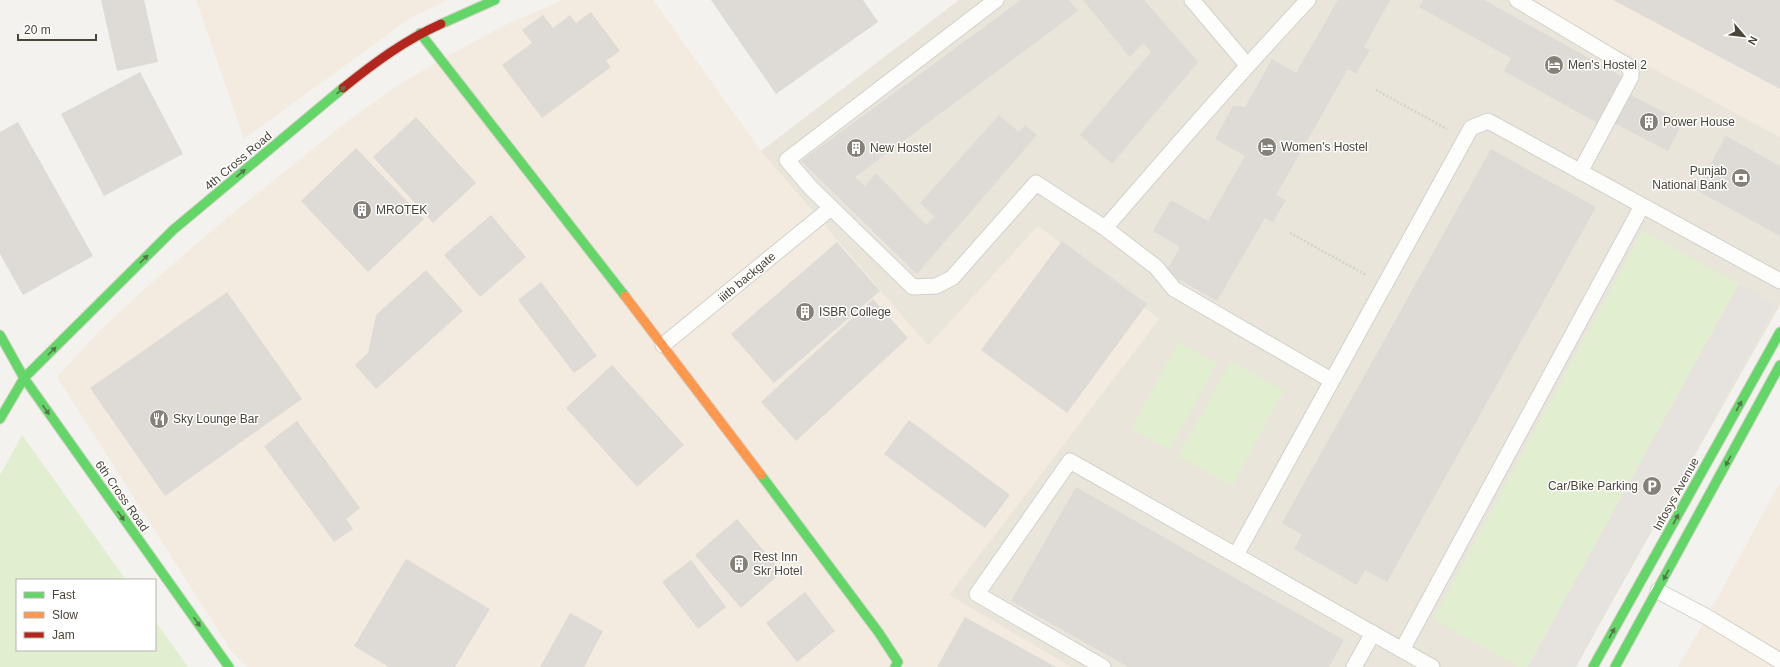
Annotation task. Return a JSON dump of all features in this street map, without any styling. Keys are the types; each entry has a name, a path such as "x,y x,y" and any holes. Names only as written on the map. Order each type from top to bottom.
{"street":[{"name":"4th Cross Road","path":"0,419 24,378 173,230 371,65 420,33 495,0"},
{"path":"420,33 664,345 879,634 898,662 895,667"},
{"name":"Infosys Avenue","path":"1593,667 1780,332"},
{"name":"6th Cross Road","path":"0,334 24,378 229,667"},
{"path":"1615,667 1658,591 1780,365"}],"lane":[{"path":"996,0 787,160 830,208 913,287 936,286 952,278 1036,183 1105,228 1156,267 1174,289 1331,380"},
{"path":"1192,0 1247,65"},
{"path":"1105,228 1224,94 1247,65 1308,0"},
{"path":"1517,0 1626,64 1631,70 1631,77 1580,172"},
{"path":"1236,555 1471,128 1488,122 1780,281"},
{"path":"1402,650 1642,206"},
{"name":"iiitb backgate","path":"664,345 830,208"},
{"path":"1104,667 977,594 1070,461 1432,667"},
{"path":"1658,591 1707,617 1780,661"},
{"path":"1354,667 1373,633"}],"path":[{"path":"1376,90 1465,139"},
{"path":"1290,233 1384,286"}],"shaded area":[{"path":"196,0 448,0 409,19 244,139"},
{"path":"563,0 653,0 761,151 928,346 1038,225 1159,319 949,595 1071,667 248,667 232,652 57,377 102,328 158,277 228,217 350,119 403,82 453,53 503,26"},
{"path":"959,0 1526,0 1780,137 1780,305 1575,667 1071,667 949,595 1159,319 1038,226 928,346 761,151"},
{"path":"1526,0 1780,0 1780,137"},
{"name":"Car/Bike Parking","path":"1739,284 1776,305 1576,667 1528,667"},
{"path":"1780,482 1780,667 1678,667 1707,617"}],"green space":[{"path":"1642,231 1739,284 1528,667 1518,667 1433,619"},
{"path":"1178,342 1217,363 1170,450 1131,429"},
{"path":"1231,361 1284,391 1232,486 1178,456"},
{"path":"22,435 125,579 16,579 16,651 156,651 156,622 188,667 0,667 0,475"}],"building":[{"path":"101,0 144,0 158,62 117,71"},
{"path":"711,0 863,0 878,22 776,94"},
{"name":"New Hostel","path":"1021,0 1069,0 1078,11 855,177 865,186 876,173 926,225 935,217 920,203 999,115 1019,132 1025,125 1037,135 917,274 801,161"},
{"path":"1083,0 1144,0 1198,62 1112,164 1080,135 1151,52 1143,43 1130,57"},
{"name":"Women's Hostel","path":"1338,0 1390,0 1364,47 1370,50 1356,74 1348,69 1276,195 1286,200 1273,222 1265,218 1217,301 1166,272 1180,247 1153,231 1171,200 1208,221 1245,156 1215,139 1233,106 1245,107 1272,59 1296,73"},
{"name":"Men's Hostel 2","path":"1423,0 1484,0 1625,78 1599,124 1504,71 1511,58 1419,7"},
{"path":"1613,0 1780,0 1780,89"},
{"path":"591,12 620,51 606,61 611,67 542,118 502,65 532,43 522,30 543,15 553,28 570,15 576,23"},
{"path":"140,72 183,154 104,196 61,114"},
{"name":"Power House","path":"1629,94 1683,122 1668,151 1614,123"},
{"path":"416,117 476,183 433,223 373,157"},
{"path":"18,122 93,256 23,295 0,254 0,132"},
{"name":"Punjab National Bank","path":"1726,136 1780,166 1780,236 1696,190"},
{"name":"MROTEK","path":"356,148 424,219 368,272 301,201"},
{"path":"1491,149 1596,207 1387,582 1365,570 1357,585 1294,549 1302,535 1282,523"},
{"path":"491,215 526,257 480,297 444,255"},
{"path":"1062,241 1147,304 1067,413 981,350"},
{"name":"ISBR College","path":"837,242 880,291 774,383 731,334"},
{"path":"426,270 463,311 376,389 355,365 368,353 376,315"},
{"path":"541,282 597,356 574,373 518,300"},
{"path":"227,292 302,399 165,496 90,388"},
{"path":"873,299 908,338 796,441 761,402"},
{"path":"612,365 684,445 637,487 566,408"},
{"path":"909,420 1010,495 985,528 884,454"},
{"path":"297,421 360,508 346,519 353,529 334,542 264,446"},
{"path":"1076,487 1344,640 1329,667 1128,667 1011,601"},
{"name":"Rest Inn Skr Hotel","path":"737,519 782,572 741,608 695,555"},
{"path":"406,559 490,609 455,667 389,667 354,646"},
{"path":"691,560 726,607 698,629 662,582"},
{"path":"805,592 835,631 797,662 766,623"},
{"path":"570,613 603,631 584,667 540,667"},
{"path":"965,617 1056,667 937,667"}],"traffic: fast":[{"path":"441,24 495,0"},
{"path":"420,33 625,296"},
{"path":"0,419 24,378 173,230 343,88"},
{"path":"1593,667 1780,332"},
{"path":"0,335 24,378 229,667"},
{"path":"1615,667 1780,365"},
{"path":"761,475 879,633 898,662 895,667"}],"traffic: slow":[{"path":"625,296 761,475"}],"traffic: jam":[{"path":"343,88 390,53 415,37 441,24"}],"place":[{"name":"Men's Hostel 2","path":"1554,65"},
{"name":"Power House","path":"1649,122"},
{"name":"Women's Hostel","path":"1267,147"},
{"name":"New Hostel","path":"856,148"},
{"name":"Punjab National Bank","path":"1741,178"},
{"name":"MROTEK","path":"362,210"},
{"name":"ISBR College","path":"805,312"},
{"name":"Sky Lounge Bar","path":"159,419"},
{"name":"Car/Bike Parking","path":"1652,486"},
{"name":"Rest Inn Skr Hotel","path":"739,564"}]}
